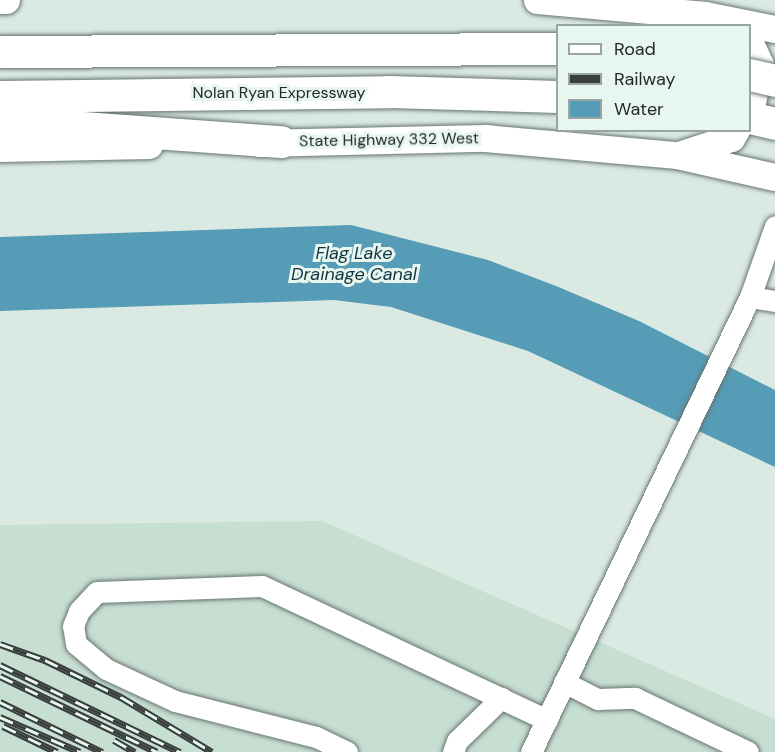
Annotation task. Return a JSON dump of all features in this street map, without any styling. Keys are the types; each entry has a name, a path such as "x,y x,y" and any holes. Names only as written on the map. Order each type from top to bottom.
{"highway":[{"path":"0,52 552,49"},
{"path":"751,75 775,81"},
{"name":"Nolan Ryan Expressway","path":"0,97 389,92 552,97"},
{"path":"751,118 775,124"},
{"path":"0,122 281,142"}],"main road":[{"path":"0,0 6,0"},
{"path":"537,0 585,1 741,24"},
{"path":"751,25 775,29"},
{"path":"751,45 760,64 751,107"},
{"path":"676,155 731,138 735,132"},
{"name":"State Highway 332 West","path":"0,148 485,138 676,155 775,177"}],"street":[{"path":"531,752 671,456 750,297 775,226"},
{"path":"750,297 775,301"},
{"path":"347,752 316,737 175,700 106,669 76,644 73,626 79,611 97,592 262,586 547,720"},
{"path":"564,682 598,699 635,698 748,752"},
{"path":"453,752 458,741 501,698"}],"shaded area":[{"path":"322,521 775,719 775,752 0,752 0,525"}],"water":[{"name":"Flag Lake Drainage Canal","path":"351,225 488,260 556,286 639,321 775,390 775,467 528,351 391,307 334,300 0,311 0,237"}],"railway":[{"path":"0,644 45,660 121,697 212,752"},
{"path":"0,665 180,752"},
{"path":"0,676 157,752"},
{"path":"0,702 102,752"},
{"path":"0,717 80,752"},
{"path":"3,726 57,752"},
{"path":"114,740 135,752"}]}
